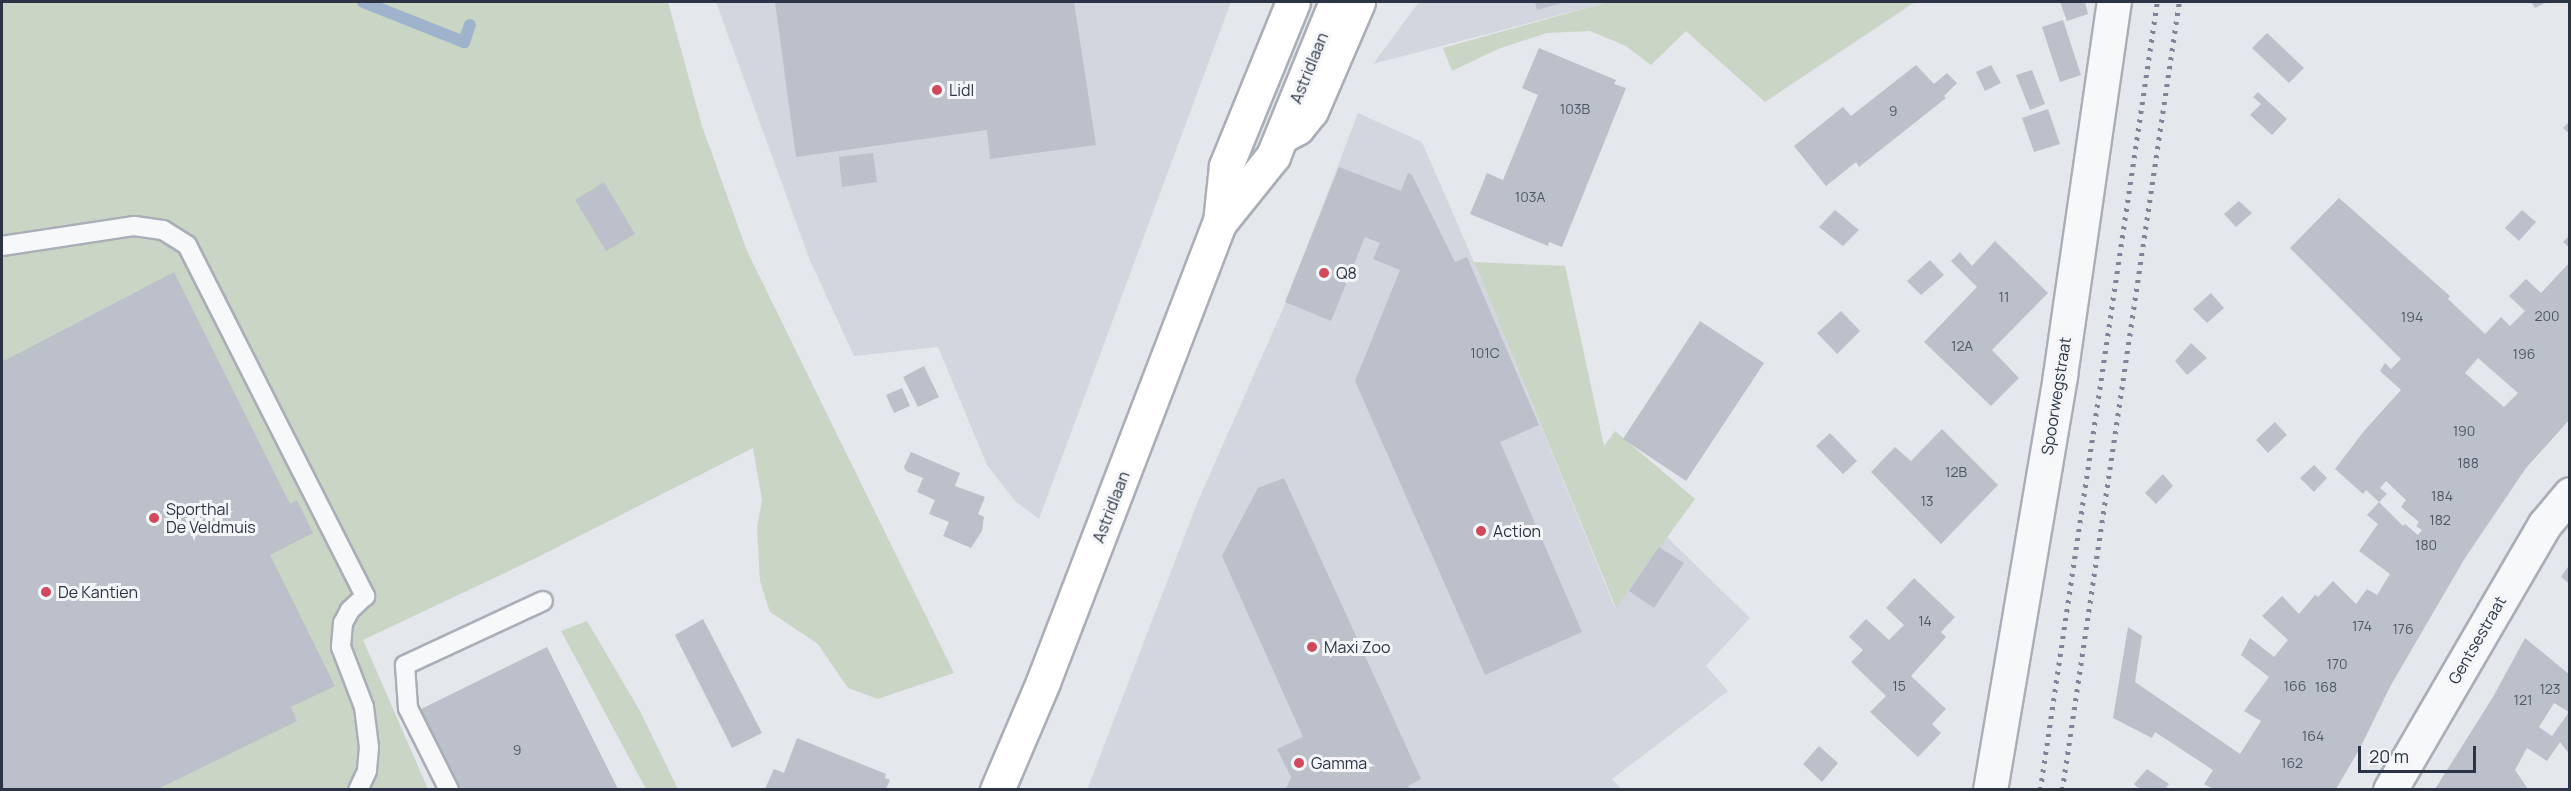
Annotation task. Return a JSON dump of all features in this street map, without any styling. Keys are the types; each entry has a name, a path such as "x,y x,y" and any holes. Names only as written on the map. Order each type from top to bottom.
{"main road":[{"name":"Astridlaan","path":"997,789 1052,660 1220,222 1226,166 1293,2"},
{"name":"Astridlaan","path":"1220,222 1273,156 1336,2"},
{"path":"1282,136 1297,128 1311,111 1358,2"}],"street":[{"name":"Spoorwegstraat","path":"1990,789 2060,375 2114,2"},
{"name":"Gentsestraat","path":"2390,789 2545,524 2570,494"}],"lane":[{"path":"2,246 134,226 164,230 187,245 365,597 350,610 343,623 341,647 364,707 369,747 367,771 358,789"},
{"path":"449,789 408,708 405,665 543,601"}],"shaded area":[{"path":"716,2 1231,2 1039,519 1015,501 987,465 938,347 854,356 809,258"},
{"path":"1419,2 1608,2 1373,64"},
{"path":"1358,113 1422,142 1474,262 1615,608 1667,537 1750,618 1706,666 1728,691 1612,779 1621,789 1087,790 1198,501 1286,302"}],"green space":[{"path":"2,2 668,2 702,126 747,251 954,673 878,699 848,688 818,644 770,612 760,581 757,528 762,500 753,448 532,560 363,640 428,789 2,789"},
{"path":"1608,2 1915,2 1765,102 1686,31 1651,65 1626,46 1590,31 1547,33 1498,49 1452,71 1443,48"},
{"path":"1474,262 1565,266 1604,446 1615,431 1695,499 1616,608"},
{"path":"587,621 640,711 678,789 646,789 561,631"}],"building":[{"name":"Lidl","path":"775,2 1074,2 1096,145 990,159 987,130 796,157"},
{"path":"1535,2 1565,2 1537,10"},
{"path":"2060,2 2085,2 2088,14 2067,21"},
{"path":"2531,2 2547,2 2535,8"},
{"path":"2063,20 2081,75 2060,82 2042,27"},
{"path":"2267,33 2304,68 2289,83 2252,48"},
{"path":"1539,48 1616,80 1614,84 1626,88 1562,247 1549,242 1548,246 1470,214 1487,173 1503,180 1538,95 1522,88"},
{"path":"1916,65 1934,84 1947,73 1957,83 1944,96 1946,98 1859,167 1856,162 1826,186 1794,146 1843,107 1851,116"},
{"path":"1991,65 2001,83 1985,91 1976,72"},
{"path":"2032,70 2045,104 2030,110 2016,75"},
{"path":"2258,92 2287,119 2272,135 2250,115 2261,104 2253,97"},
{"path":"2048,109 2060,144 2034,152 2022,118"},
{"path":"2570,121 2570,134 2563,128"},
{"path":"873,153 877,182 842,187 839,157"},
{"name":"Action","path":"1339,167 1401,191 1408,173 1412,175 1455,262 1467,257 1539,425 1500,442 1582,632 1485,675 1355,381 1400,270 1373,259 1380,243 1365,237 1331,321 1285,302"},
{"path":"604,182 635,234 606,251 575,200"},
{"path":"2339,198 2450,296 2448,299 2485,334 2501,317 2510,326 2525,311 2509,296 2526,279 2541,293 2570,262 2570,419 2526,468 2465,558 2391,685 2359,750 2336,789 2213,789 2204,784 2213,770 2155,732 2152,738 2113,718 2128,627 2142,636 2135,682 2240,754 2261,721 2244,711 2269,677 2241,655 2250,638 2274,657 2288,640 2262,616 2282,596 2299,614 2315,595 2318,597 2333,581 2356,604 2367,589 2377,595 2390,574 2359,551 2378,524 2367,515 2379,502 2366,490 2363,494 2335,469 2364,431 2401,390 2380,371 2385,363 2391,369 2401,359 2290,248","holes":["2478,358 2518,393 2504,407 2465,373","2386,481 2406,500 2401,507 2419,522 2416,526 2422,530 2418,535 2405,524 2403,526 2379,502 2387,494 2380,488"]},
{"path":"2239,201 2252,213 2236,227 2224,214"},
{"path":"1835,210 1859,230 1843,246 1819,227"},
{"path":"2522,210 2536,222 2519,241 2505,228"},
{"path":"2570,235 2570,248 2563,242"},
{"path":"1995,241 2048,293 1992,350 2019,378 1991,406 1924,342 1977,287 1951,261 1960,252 1972,266"},
{"path":"1930,260 1944,275 1921,295 1907,281"},
{"name":"Sporthal De Veldmuis","path":"174,272 290,504 297,500 313,533 270,555 335,686 291,707 297,721 158,789 2,789 2,356 4,361"},
{"path":"2211,293 2224,308 2207,323 2193,309"},
{"path":"1841,311 1860,331 1837,354 1817,333"},
{"path":"1700,321 1764,363 1686,481 1623,439"},
{"path":"2191,343 2207,358 2187,375 2175,361"},
{"path":"924,366 939,397 918,407 903,377"},
{"path":"902,388 910,406 894,413 886,395"},
{"path":"2275,422 2287,435 2268,453 2256,440"},
{"path":"1942,429 1998,485 1941,544 1871,472 1895,447 1911,461"},
{"path":"1830,433 1857,461 1843,474 1816,446"},
{"path":"911,452 960,473 955,486 985,497 978,514 984,517 982,531 971,548 943,536 949,522 929,514 935,500 917,492 923,478 906,471 904,467"},
{"path":"2314,465 2327,478 2314,492 2300,478"},
{"path":"2163,474 2173,486 2156,504 2145,493"},
{"name":"Maxi Zoo","path":"1284,478 1421,779 1408,786 1410,789 1286,789 1291,777 1277,749 1303,737 1222,556 1258,488"},
{"path":"1659,547 1684,563 1654,608 1629,591"},
{"path":"2570,564 2570,584 2561,577"},
{"path":"1914,578 1955,617 1941,632 1946,637 1911,676 1946,709 1932,724 1941,733 1918,757 1870,712 1886,696 1851,662 1863,650 1849,637 1866,619 1889,640 1904,625 1886,608"},
{"path":"703,619 762,733 732,748 675,635"},
{"path":"2525,638 2570,675 2570,755 2560,742 2547,761 2527,748 2515,770 2528,789 2435,789 2493,697","holes":["2554,703 2569,712 2552,736 2539,727"]},
{"path":"547,647 618,789 456,789 417,711"},
{"path":"797,738 886,774 885,778 890,780 886,789 765,789 774,769 784,773"},
{"path":"1819,746 1838,763 1822,782 1803,764"},
{"path":"2147,769 2169,784 2165,789 2140,789 2134,784"}],"waterway":[{"path":"363,2 464,42 470,25"}],"railway":[{"path":"2040,790 2157,2"},
{"path":"2062,790 2179,2"}],"place":[{"name":"Lidl","path":"937,90"},
{"name":"Q8","path":"1324,273"},
{"name":"Sporthal De Veldmuis","path":"154,518"},
{"name":"Action","path":"1481,531"},
{"name":"De Kantien","path":"46,592"},
{"name":"Maxi Zoo","path":"1312,647"},
{"name":"Gamma","path":"1299,763"}]}
